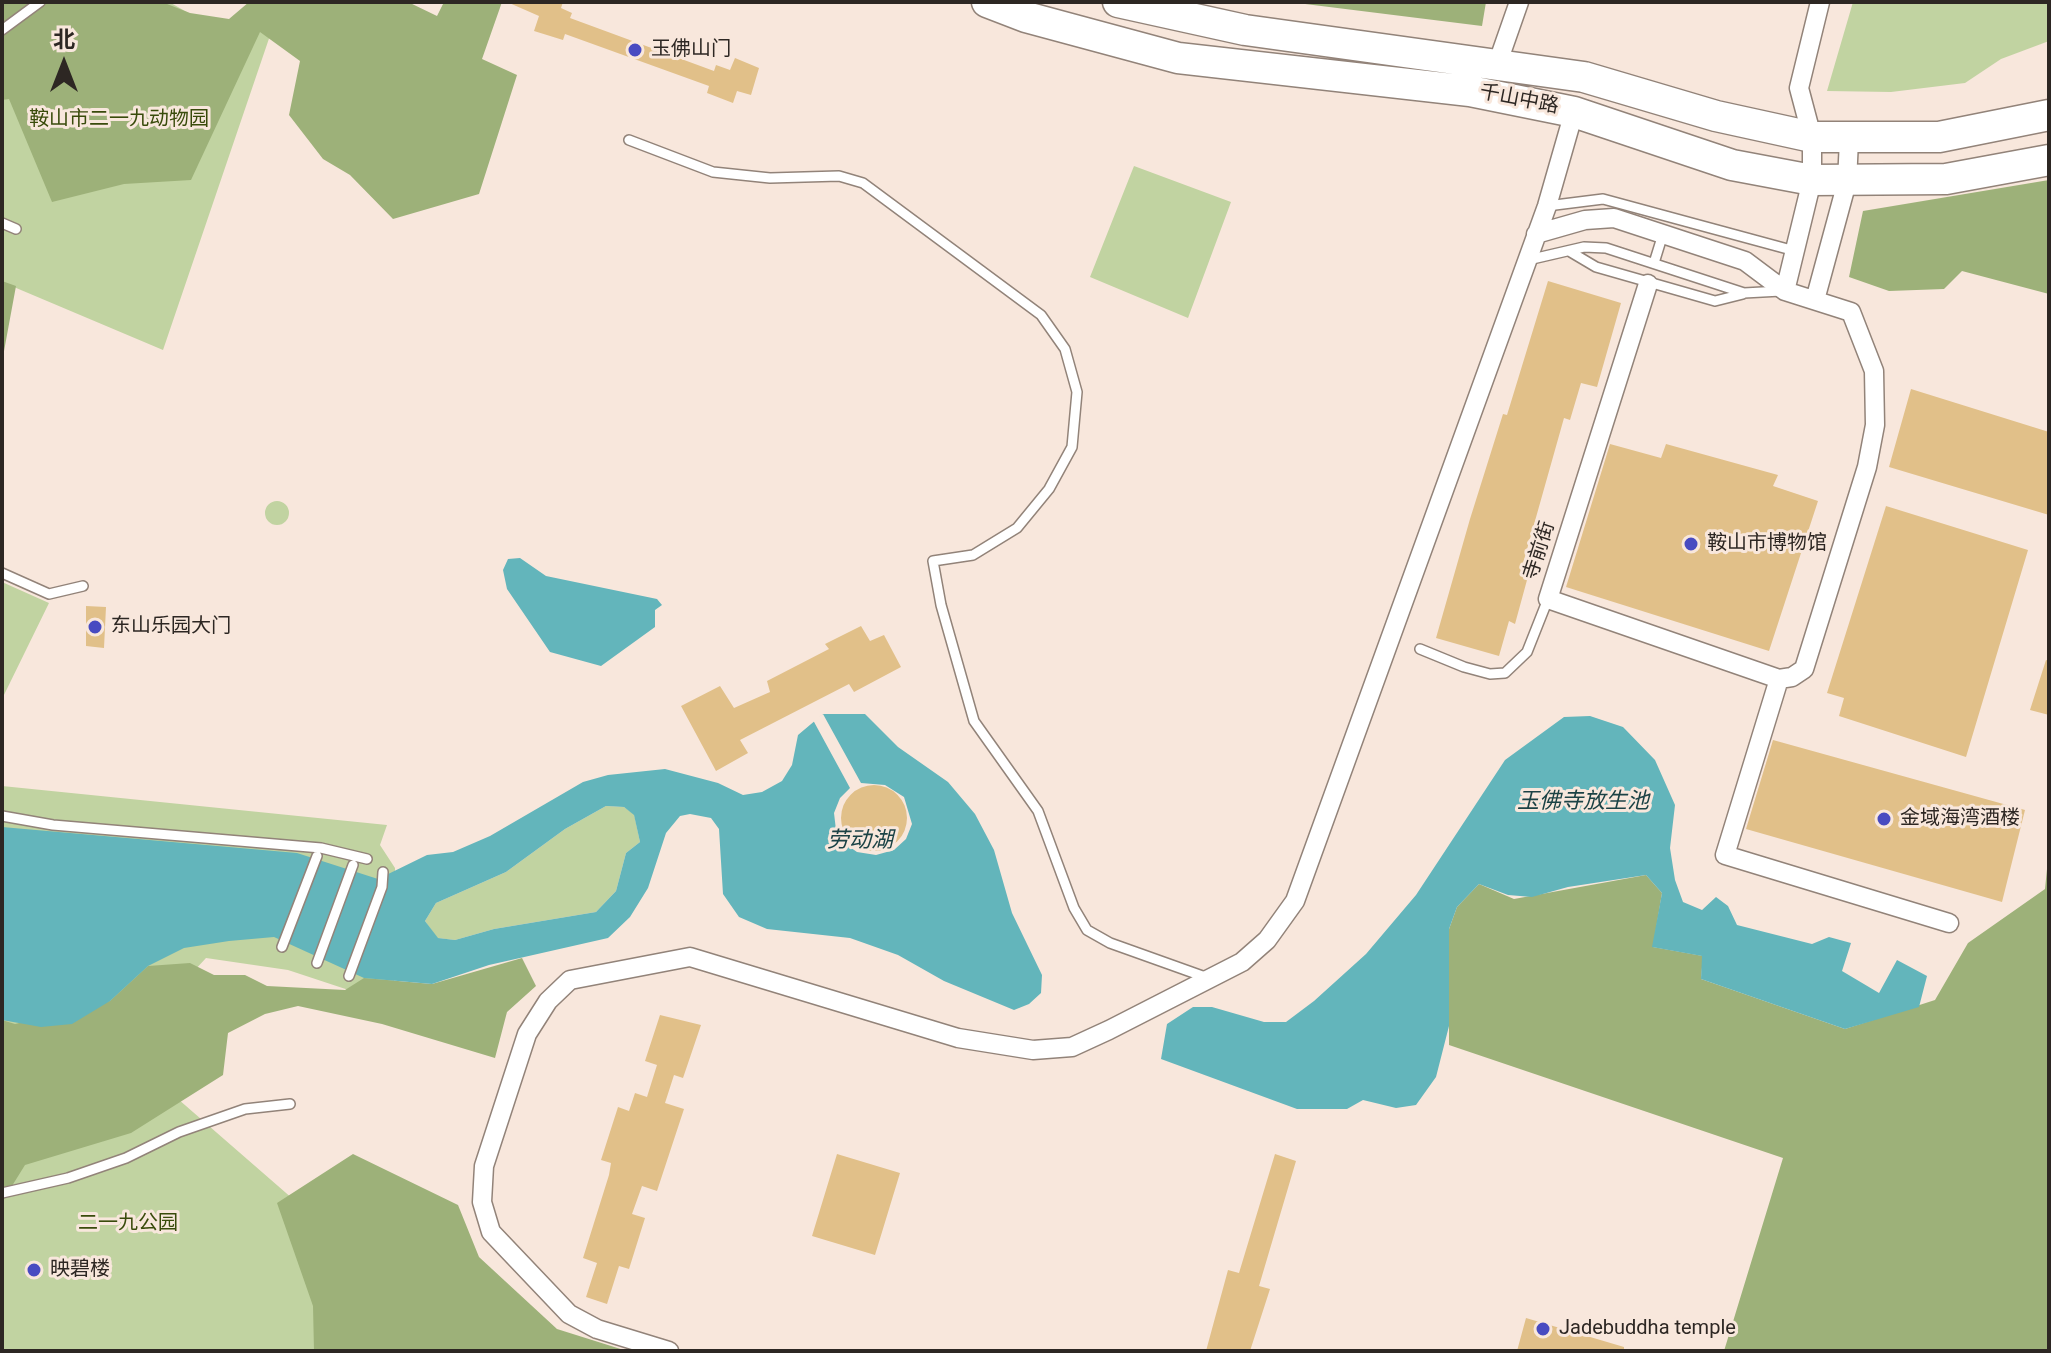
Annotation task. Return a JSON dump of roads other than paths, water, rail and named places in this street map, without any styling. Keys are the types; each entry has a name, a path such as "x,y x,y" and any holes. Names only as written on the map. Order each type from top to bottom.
{"main road":[{"name":"千山中路","path":"987,2 1026,17 1178,58 1470,91 1574,112 1732,165 1812,180 1946,179 2049,160"},
{"name":"千山中路","path":"1118,2 1245,30 1498,62 1584,77 1716,116 1812,137 1849,140 1939,137 2049,115"}],"street":[{"path":"1508,2 1510,27"},
{"path":"1498,62 1519,2"},
{"path":"1785,291 1812,180 1812,137 1799,88 1820,2"},
{"path":"669,1351 597,1329 569,1314 491,1232 482,1202 484,1166 527,1034 548,1001 570,980 690,957 958,1038 1033,1050 1072,1047 1152,1010 1242,962 1267,940 1295,901 1547,206 1574,112"},
{"path":"1815,300 1847,182 1849,140"},
{"path":"1536,234 1585,220 1614,218 1745,261 1785,291 1851,312 1874,371 1875,425 1867,467 1804,669 1792,677 1779,679 1725,855 1949,923"},
{"name":"寺前街","path":"1648,284 1548,599 1779,679"}],"lane":[{"path":"2,30 40,2"},
{"path":"629,140 713,172 770,178 839,176 863,183 1041,315 1065,349 1077,392 1072,447 1049,489 1017,528 973,555 933,561 941,605 974,721 1038,811 1074,908 1087,930 1110,943 1208,978"},
{"path":"1547,206 1603,199 1795,251"},
{"path":"2,223 16,229"},
{"path":"1654,263 1663,234"},
{"path":"1525,260 1569,251 1606,248 1744,293"},
{"path":"1569,251 1596,267 1715,301 1744,293 1785,291"},
{"path":"2,573 49,594 83,586"},
{"path":"1420,649 1464,667 1490,674 1505,673 1527,652 1548,599"},
{"path":"2,816 53,825 321,848 367,859"},
{"path":"282,947 317,856"},
{"path":"317,963 353,865"},
{"path":"349,976 382,887 383,872"},
{"path":"2,1193 68,1178 126,1158 179,1132 245,1109 290,1104"}],"water":[{"path":"520,558 546,576 657,599 662,605 655,610 655,627 601,666 550,652 507,589 503,570 508,559"},
{"name":"劳动湖","path":"823,714 865,714 898,747 948,782 975,814 994,850 1012,913 1042,975 1041,993 1029,1004 1014,1010 944,981 898,955 850,938 767,929 739,917 723,894 719,829 711,818 690,814 680,816 666,833 648,888 630,917 608,938 489,965 432,984 364,978 274,937 229,941 184,948 148,966 110,1001 72,1024 41,1027 2,1020 2,827 297,853 378,879 427,855 453,852 490,836 583,782 608,775 665,769 718,783 743,795 762,792 782,781 792,765 798,735","holes":["606,806 624,807 634,815 640,842 626,853 616,891 596,912 494,929 455,940 438,938 425,921 436,903 506,872 565,829"]},
{"name":"玉佛寺放生池","path":"1590,716 1623,727 1655,760 1675,805 1670,848 1675,880 1683,902 1702,910 1716,897 1728,906 1737,925 1812,944 1829,937 1851,943 1842,971 1879,993 1897,960 1927,976 1919,1007 1845,1029 1701,979 1702,956 1652,947 1662,893 1646,875 1568,887 1532,897 1508,895 1479,884 1457,907 1449,929 1449,1026 1436,1077 1416,1105 1396,1108 1363,1100 1347,1109 1297,1109 1161,1059 1167,1024 1193,1007 1212,1007 1264,1022 1286,1022 1314,1001 1366,954 1416,895 1505,760 1564,717"}],"place":[{"name":"玉佛山门","path":"635,50"},
{"name":"鞍山市博物馆","path":"1691,544"},
{"name":"东山乐园大门","path":"95,627"},
{"name":"金域海湾酒楼","path":"1884,819"},
{"name":"映碧楼","path":"34,1270"},
{"name":"Jadebuddha temple","path":"1543,1329"}],"park label":[{"name":"鞍山市二一九动物园","path":"119,120"},
{"name":"二一九公园","path":"128,1224"}]}
